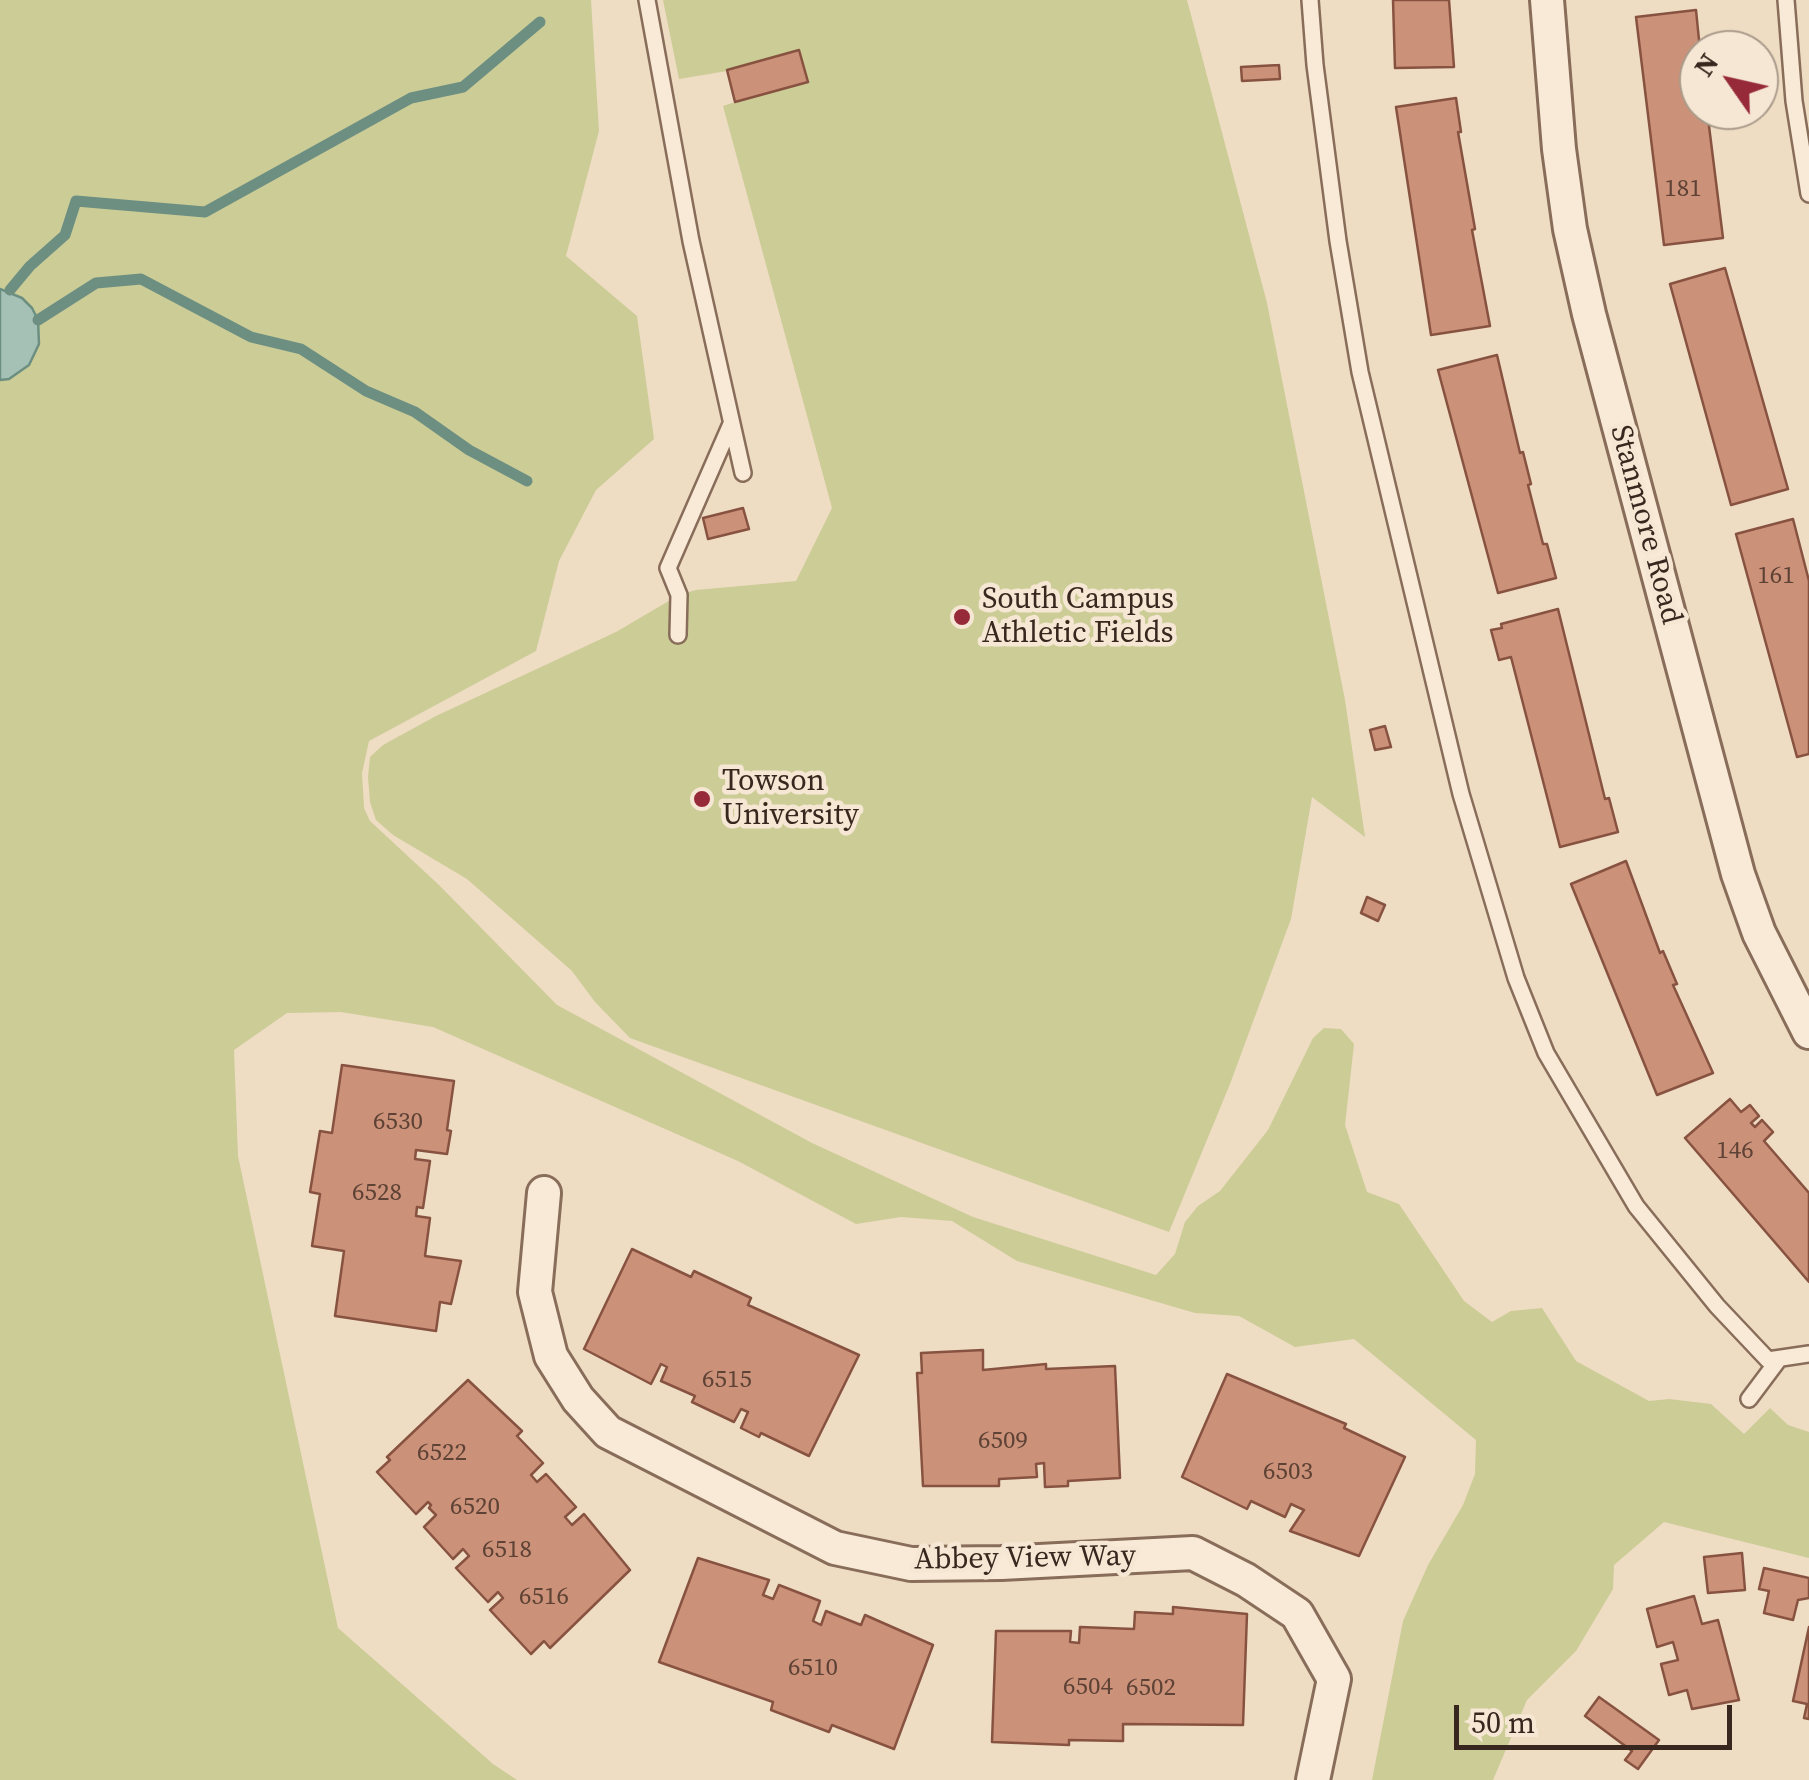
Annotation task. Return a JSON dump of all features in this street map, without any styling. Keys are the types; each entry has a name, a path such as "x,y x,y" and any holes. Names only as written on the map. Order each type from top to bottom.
{"street":[{"name":"Stanmore Road","path":"1547,0 1559,149 1570,228 1589,314 1738,874 1759,932 1809,1032"},
{"name":"Abbey View Way","path":"544,1193 535,1292 551,1356 578,1399 608,1432 835,1548 910,1564 1193,1553 1246,1580 1297,1614 1334,1679 1313,1780"}],"lane":[{"path":"647,0 691,241 743,472"},
{"path":"1310,0 1314,65 1360,372 1461,794 1516,978 1546,1053 1636,1206 1717,1306 1768,1360 1809,1354"},
{"path":"1786,0 1794,101 1809,194"},
{"path":"678,636 680,595 668,568 731,424"},
{"path":"1749,1399 1779,1359"}],"green space":[{"path":"0,0 591,0 599,131 566,256 637,316 654,439 596,490 559,561 536,651 369,741 362,773 364,808 370,821 557,1005 812,1143 973,1217 1156,1275 1175,1254 1185,1222 1198,1206 1220,1191 1268,1130 1313,1038 1324,1028 1341,1029 1354,1044 1345,1125 1367,1192 1399,1204 1464,1301 1492,1322 1511,1311 1542,1308 1576,1361 1649,1401 1711,1404 1744,1434 1770,1408 1788,1425 1809,1432 1809,1558 1664,1522 1614,1565 1613,1589 1576,1651 1527,1700 1493,1780 1372,1780 1403,1621 1428,1565 1463,1505 1475,1474 1476,1440 1354,1339 1295,1347 1239,1316 1195,1313 1017,1261 952,1221 901,1217 856,1224 738,1161 433,1027 341,1012 287,1013 234,1050 238,1156 338,1628 493,1764 517,1780 0,1780"},
{"name":"South Campus Athletic Fields","path":"663,0 1187,0 1267,303 1345,700 1365,837 1312,797 1291,919 1230,1084 1169,1232 630,1038 572,971 467,879 393,835 376,820 368,777 370,757 383,745 616,632 679,595 796,581 832,508 723,106 735,102 727,71 679,79"}],"shaded area":[{"path":"0,289 22,298 32,308 38,320 39,344 29,365 9,379 0,380"}],"building":[{"path":"1393,0 1449,0 1454,67 1395,68"},
{"path":"1696,10 1698,30 1679,30 1679,130 1710,130 1723,238 1664,245 1636,17"},
{"path":"799,50 808,82 735,102 727,70"},
{"path":"1279,65 1280,79 1242,81 1241,67"},
{"path":"1456,98 1475,229 1472,230 1490,326 1431,335 1396,107"},
{"path":"1725,268 1788,489 1731,505 1670,284"},
{"path":"1497,355 1543,544 1547,544 1556,578 1498,593 1438,370"},
{"path":"743,508 749,529 708,539 703,518"},
{"path":"1793,519 1809,581 1809,754 1797,757 1736,534"},
{"path":"1558,609 1605,799 1609,798 1618,832 1560,847 1511,657 1499,660 1491,630"},
{"path":"1385,726 1391,747 1375,750 1370,730"},
{"path":"1626,861 1660,953 1663,951 1677,984 1673,985 1713,1073 1657,1095 1571,884"},
{"path":"1367,897 1385,905 1378,921 1361,913"},
{"path":"342,1065 454,1081 447,1154 416,1150 415,1159 430,1161 423,1208 417,1207 416,1216 430,1218 425,1256 461,1261 451,1304 440,1302 436,1331 335,1316 344,1251 312,1246 320,1194 310,1192 320,1131 332,1133"},
{"path":"1730,1099 1741,1112 1750,1105 1759,1116 1751,1123 1755,1127 1762,1120 1773,1132 1764,1141 1809,1193 1809,1282 1685,1138"},
{"path":"632,1249 691,1277 694,1271 751,1298 748,1305 859,1355 809,1456 741,1428 748,1412 741,1409 734,1422 692,1402 695,1396 661,1381 667,1367 661,1364 651,1384 584,1349"},
{"path":"983,1350 983,1370 1046,1364 1046,1369 1115,1366 1120,1478 1068,1481 1068,1486 1045,1487 1044,1463 1036,1464 1037,1477 999,1479 999,1486 923,1486 917,1373 922,1373 921,1353"},
{"path":"1227,1374 1346,1424 1344,1428 1405,1457 1359,1556 1290,1531 1304,1510 1291,1504 1285,1517 1251,1501 1247,1509 1182,1477"},
{"path":"468,1380 522,1431 517,1436 543,1463 531,1475 537,1482 546,1474 576,1507 565,1517 572,1525 584,1514 630,1570 550,1648 544,1641 531,1654 490,1610 503,1598 498,1592 488,1602 456,1568 469,1556 463,1549 453,1559 424,1527 436,1515 429,1508 431,1505 428,1502 416,1514 377,1472 390,1460 387,1457"},
{"path":"1742,1553 1745,1590 1708,1593 1704,1557"},
{"path":"698,1558 769,1580 763,1595 773,1599 779,1585 820,1601 813,1621 821,1625 826,1611 861,1625 865,1615 933,1645 894,1749 832,1725 829,1732 771,1710 773,1702 659,1662"},
{"path":"1764,1568 1809,1578 1809,1598 1798,1600 1793,1620 1764,1613 1769,1591 1759,1589"},
{"path":"1694,1596 1702,1624 1718,1620 1739,1700 1692,1709 1687,1690 1669,1695 1661,1664 1678,1660 1673,1642 1657,1647 1647,1609"},
{"path":"1173,1607 1247,1614 1243,1725 1123,1724 1123,1741 1069,1740 1069,1745 992,1742 996,1631 1071,1631 1070,1642 1079,1643 1080,1627 1134,1629 1135,1612 1173,1614"},
{"path":"1809,1627 1809,1719 1804,1718 1807,1704 1793,1701"},
{"path":"1599,1697 1659,1740 1638,1769 1625,1760 1632,1751 1585,1716"}],"waterway":[{"path":"10,290 65,235 76,201 205,212 411,98 463,87 540,22"},
{"path":"38,320 96,283 141,279 251,337 301,349 366,391 415,412 469,450 527,481"}],"place":[{"name":"South Campus Athletic Fields","path":"962,617"},
{"name":"Towson University","path":"702,799"}]}
